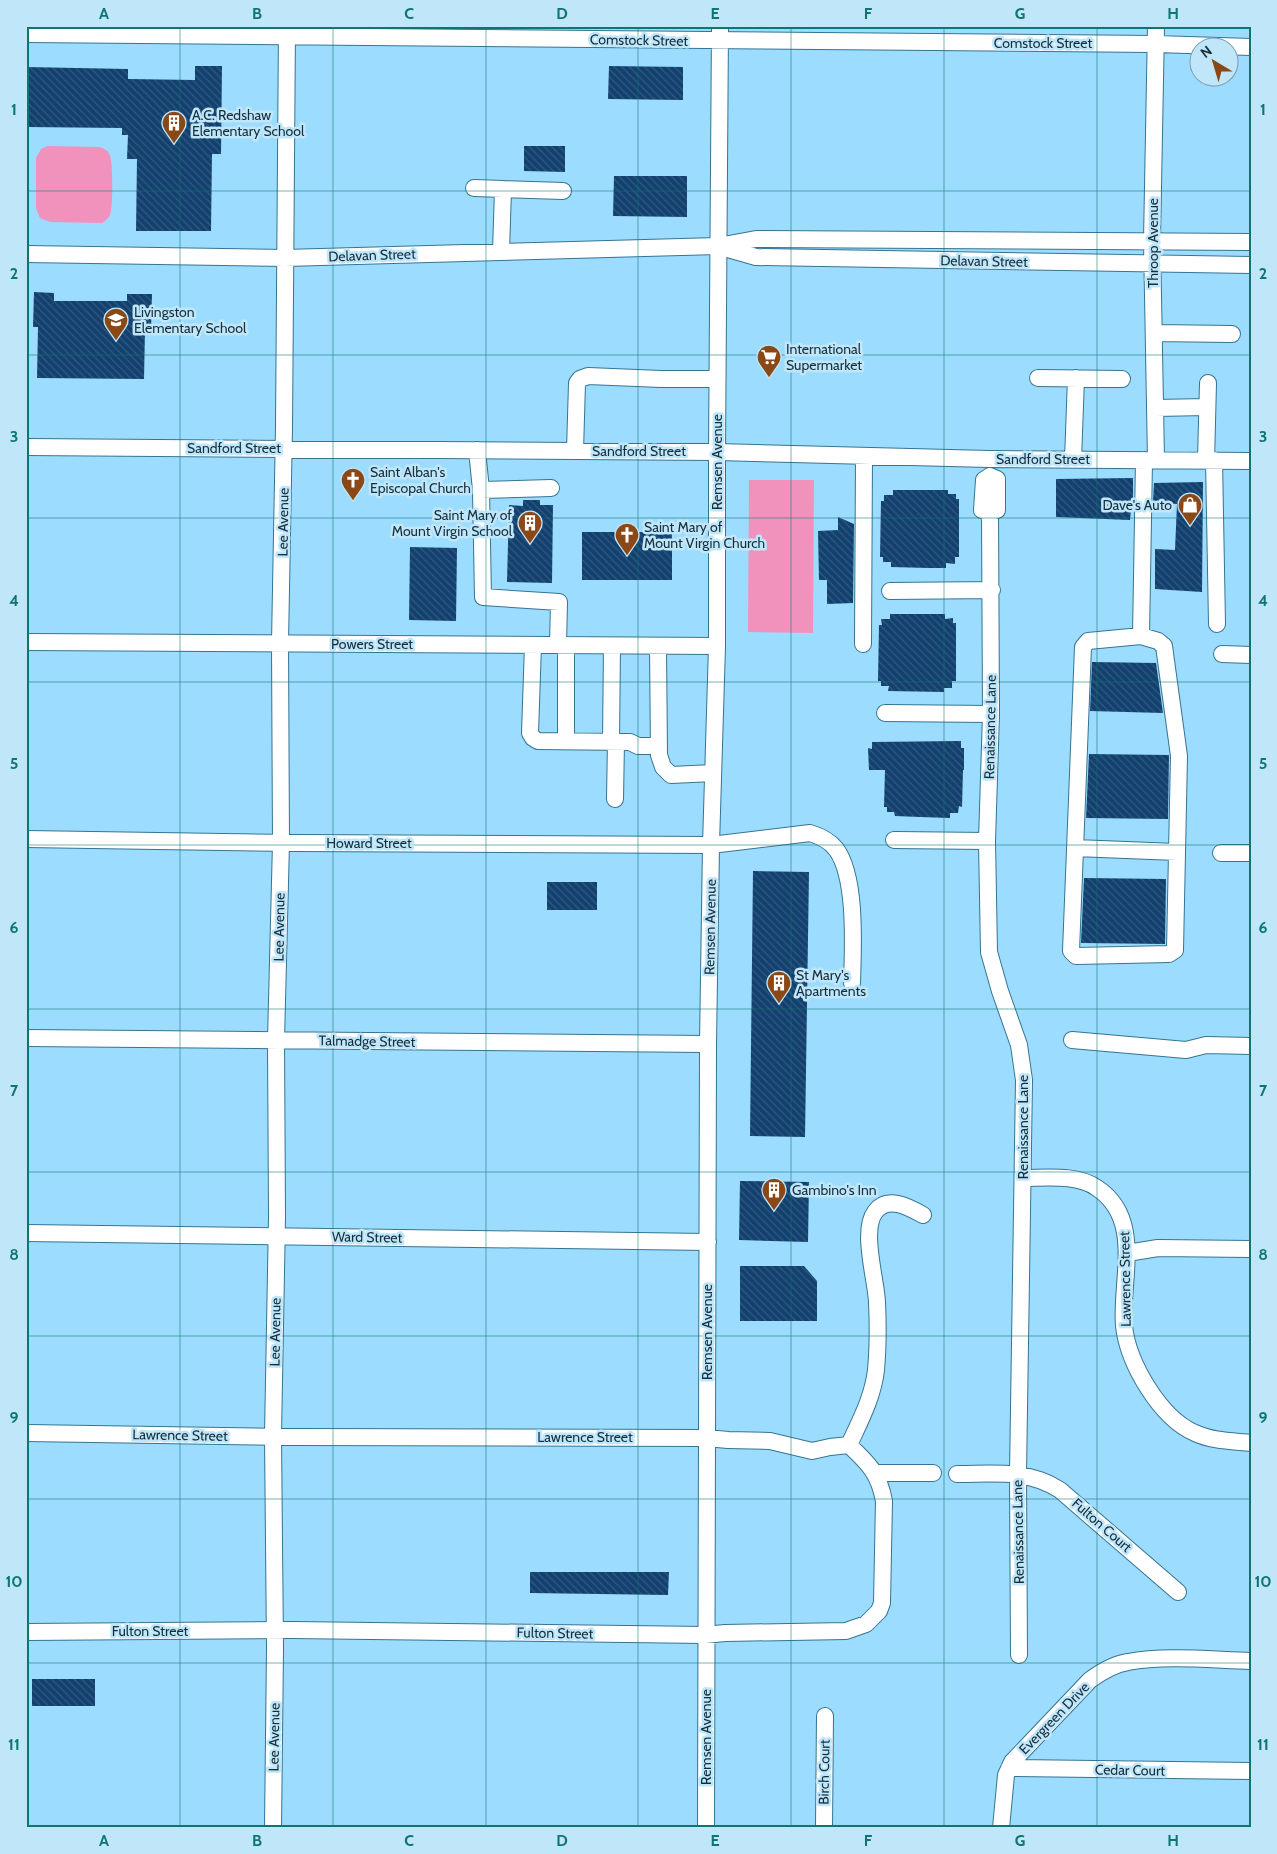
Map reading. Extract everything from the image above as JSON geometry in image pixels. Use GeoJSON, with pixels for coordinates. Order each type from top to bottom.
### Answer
{"type":"FeatureCollection","features":[{"type":"Feature","properties":{"kind":"street","name":"Throop Avenue"},"geometry":{"type":"LineString","coordinates":[[1140,636],[1150,460],[1155,408],[1152,241],[1156,26]]}},
{"type":"Feature","properties":{"kind":"street","name":"Comstock Street"},"geometry":{"type":"LineString","coordinates":[[26,34],[287,32],[720,34],[1251,47]]}},
{"type":"Feature","properties":{"kind":"street","name":"Lee Avenue"},"geometry":{"type":"LineString","coordinates":[[273,1828],[273,1436],[277,1236],[276,1040],[281,843],[280,643],[284,449],[287,32]]}},
{"type":"Feature","properties":{"kind":"street","name":"Remsen Avenue"},"geometry":{"type":"LineString","coordinates":[[706,1828],[708,1044],[717,646],[720,34]]}},
{"type":"Feature","properties":{"kind":"street"},"geometry":{"type":"LineString","coordinates":[[474,188],[563,191]]}},
{"type":"Feature","properties":{"kind":"street"},"geometry":{"type":"LineString","coordinates":[[501,252],[503,189]]}},
{"type":"Feature","properties":{"kind":"street","name":"Delavan Street"},"geometry":{"type":"LineString","coordinates":[[26,254],[285,258],[718,246],[756,239],[1251,242]]}},
{"type":"Feature","properties":{"kind":"street","name":"Delavan Street"},"geometry":{"type":"LineString","coordinates":[[718,246],[756,257],[1251,265]]}},
{"type":"Feature","properties":{"kind":"street"},"geometry":{"type":"LineString","coordinates":[[1154,333],[1232,334]]}},
{"type":"Feature","properties":{"kind":"street"},"geometry":{"type":"LineString","coordinates":[[575,451],[578,383],[580,379],[588,376],[717,379]]}},
{"type":"Feature","properties":{"kind":"street"},"geometry":{"type":"LineString","coordinates":[[1038,378],[1122,379]]}},
{"type":"Feature","properties":{"kind":"street"},"geometry":{"type":"LineString","coordinates":[[1073,460],[1076,378]]}},
{"type":"Feature","properties":{"kind":"street"},"geometry":{"type":"LineString","coordinates":[[1208,383],[1207,407],[1217,624]]}},
{"type":"Feature","properties":{"kind":"street"},"geometry":{"type":"LineString","coordinates":[[1155,408],[1207,407]]}},
{"type":"Feature","properties":{"kind":"street","name":"Sandford Street"},"geometry":{"type":"LineString","coordinates":[[26,447],[717,452],[989,459],[1251,461]]}},
{"type":"Feature","properties":{"kind":"street"},"geometry":{"type":"LineString","coordinates":[[477,450],[481,490],[482,597],[559,602],[566,741]]}},
{"type":"Feature","properties":{"kind":"street"},"geometry":{"type":"LineString","coordinates":[[863,644],[864,456]]}},
{"type":"Feature","properties":{"kind":"street","name":"Renaissance Lane"},"geometry":{"type":"LineString","coordinates":[[989,459],[990,476],[984,480],[982,510],[990,514],[992,590],[987,841],[989,952],[1019,1045],[1024,1080],[1018,1474],[1019,1655]]}},
{"type":"Feature","properties":{"kind":"street"},"geometry":{"type":"LineString","coordinates":[[481,490],[551,488]]}},
{"type":"Feature","properties":{"kind":"street"},"geometry":{"type":"LineString","coordinates":[[890,591],[992,590]]}},
{"type":"Feature","properties":{"kind":"street"},"geometry":{"type":"LineString","coordinates":[[1140,636],[1158,640],[1164,646],[1179,756],[1175,950],[1169,954],[1076,956],[1071,951],[1075,848],[1083,647],[1088,640],[1140,636]]}},
{"type":"Feature","properties":{"kind":"street","name":"Powers Street"},"geometry":{"type":"LineString","coordinates":[[26,642],[717,646]]}},
{"type":"Feature","properties":{"kind":"street"},"geometry":{"type":"LineString","coordinates":[[533,645],[530,733],[533,738],[538,741],[614,741],[630,742],[638,746],[659,746]]}},
{"type":"Feature","properties":{"kind":"street"},"geometry":{"type":"LineString","coordinates":[[612,646],[616,799]]}},
{"type":"Feature","properties":{"kind":"street"},"geometry":{"type":"LineString","coordinates":[[658,646],[659,746],[663,767],[671,775],[713,773]]}},
{"type":"Feature","properties":{"kind":"street"},"geometry":{"type":"LineString","coordinates":[[1222,654],[1251,654]]}},
{"type":"Feature","properties":{"kind":"street"},"geometry":{"type":"LineString","coordinates":[[885,713],[991,714]]}},
{"type":"Feature","properties":{"kind":"street","name":"Howard Street"},"geometry":{"type":"LineString","coordinates":[[26,839],[281,843],[711,845],[810,833],[821,836],[838,850],[850,890],[853,914],[852,983]]}},
{"type":"Feature","properties":{"kind":"street"},"geometry":{"type":"LineString","coordinates":[[894,840],[987,841]]}},
{"type":"Feature","properties":{"kind":"street"},"geometry":{"type":"LineString","coordinates":[[1075,848],[1177,852]]}},
{"type":"Feature","properties":{"kind":"street"},"geometry":{"type":"LineString","coordinates":[[1221,853],[1251,853]]}},
{"type":"Feature","properties":{"kind":"street","name":"Talmadge Street"},"geometry":{"type":"LineString","coordinates":[[26,1038],[708,1044]]}},
{"type":"Feature","properties":{"kind":"street"},"geometry":{"type":"LineString","coordinates":[[1072,1040],[1186,1050],[1206,1045],[1251,1046]]}},
{"type":"Feature","properties":{"kind":"street","name":"Lawrence Street"},"geometry":{"type":"LineString","coordinates":[[1023,1178],[1077,1180],[1097,1187],[1112,1202],[1126,1228],[1127,1253],[1124,1326],[1131,1357],[1148,1387],[1170,1416],[1194,1433],[1220,1440],[1251,1443]]}},
{"type":"Feature","properties":{"kind":"street"},"geometry":{"type":"LineString","coordinates":[[923,1215],[907,1205],[893,1203],[883,1206],[876,1211],[870,1221],[869,1234],[877,1301],[876,1367],[872,1391],[849,1445],[876,1473],[933,1473]]}},
{"type":"Feature","properties":{"kind":"street","name":"Ward Street"},"geometry":{"type":"LineString","coordinates":[[26,1233],[708,1242]]}},
{"type":"Feature","properties":{"kind":"street"},"geometry":{"type":"LineString","coordinates":[[1127,1253],[1158,1248],[1251,1249]]}},
{"type":"Feature","properties":{"kind":"street","name":"Lawrence Street"},"geometry":{"type":"LineString","coordinates":[[26,1433],[707,1438],[770,1441],[812,1451],[849,1445]]}},
{"type":"Feature","properties":{"kind":"street","name":"Fulton Street"},"geometry":{"type":"LineString","coordinates":[[26,1632],[274,1630],[706,1635],[846,1631],[857,1629],[873,1618],[882,1603],[884,1500],[876,1473]]}},
{"type":"Feature","properties":{"kind":"street"},"geometry":{"type":"LineString","coordinates":[[957,1474],[1018,1474]]}},
{"type":"Feature","properties":{"kind":"street","name":"Fulton Court"},"geometry":{"type":"LineString","coordinates":[[1018,1474],[1036,1477],[1060,1490],[1178,1592]]}},
{"type":"Feature","properties":{"kind":"street","name":"Evergreen Drive"},"geometry":{"type":"LineString","coordinates":[[1001,1828],[1006,1775],[1012,1762],[1090,1680],[1103,1671],[1126,1662],[1149,1660],[1251,1661]]}},
{"type":"Feature","properties":{"kind":"street","name":"Birch Court"},"geometry":{"type":"LineString","coordinates":[[824,1828],[825,1716]]}},
{"type":"Feature","properties":{"kind":"street","name":"Cedar Court"},"geometry":{"type":"LineString","coordinates":[[1009,1768],[1251,1771]]}},
{"type":"Feature","properties":{"kind":"shaded area"},"geometry":{"type":"Polygon","coordinates":[[[47,146],[98,147],[108,152],[112,167],[112,195],[110,215],[105,221],[102,223],[50,222],[40,218],[36,208],[36,158],[41,149],[47,146]]]}},
{"type":"Feature","properties":{"kind":"shaded area"},"geometry":{"type":"Polygon","coordinates":[[[749,480],[814,480],[813,633],[748,632],[749,480]]]}},
{"type":"Feature","properties":{"kind":"building","name":"A.C. Redshaw Elementary School"},"geometry":{"type":"Polygon","coordinates":[[[195,66],[222,66],[221,154],[212,154],[211,231],[136,231],[137,159],[127,159],[128,135],[122,135],[122,128],[26,127],[26,67],[128,69],[128,79],[195,80],[195,66]]]}},
{"type":"Feature","properties":{"kind":"building"},"geometry":{"type":"Polygon","coordinates":[[[609,66],[683,67],[683,100],[608,99],[609,66]]]}},
{"type":"Feature","properties":{"kind":"building"},"geometry":{"type":"Polygon","coordinates":[[[524,146],[565,146],[565,172],[524,171],[524,146]]]}},
{"type":"Feature","properties":{"kind":"building"},"geometry":{"type":"Polygon","coordinates":[[[614,176],[687,176],[687,217],[613,216],[614,176]]]}},
{"type":"Feature","properties":{"kind":"building"},"geometry":{"type":"Polygon","coordinates":[[[34,292],[54,293],[54,301],[127,301],[127,294],[152,294],[151,330],[145,330],[144,379],[37,378],[38,327],[33,327],[34,292]]]}},
{"type":"Feature","properties":{"kind":"building"},"geometry":{"type":"Polygon","coordinates":[[[1133,478],[1133,501],[1130,520],[1056,517],[1056,479],[1133,478]]]}},
{"type":"Feature","properties":{"kind":"building","name":"Dave's Auto"},"geometry":{"type":"Polygon","coordinates":[[[1203,482],[1202,592],[1155,589],[1155,549],[1175,550],[1177,504],[1153,502],[1154,483],[1203,482]]]}},
{"type":"Feature","properties":{"kind":"building"},"geometry":{"type":"Polygon","coordinates":[[[893,490],[948,490],[948,494],[956,494],[956,499],[959,499],[959,557],[955,557],[955,564],[946,563],[946,568],[891,567],[891,562],[883,562],[883,557],[880,557],[881,501],[884,501],[884,495],[893,495],[893,490]]]}},
{"type":"Feature","properties":{"kind":"building","name":"Saint Mary of Mount Virgin School"},"geometry":{"type":"Polygon","coordinates":[[[523,500],[540,500],[540,505],[553,505],[552,583],[507,582],[509,505],[523,506],[523,500]]]}},
{"type":"Feature","properties":{"kind":"building"},"geometry":{"type":"Polygon","coordinates":[[[838,517],[854,524],[853,603],[827,604],[827,580],[819,580],[818,531],[838,530],[838,517]]]}},
{"type":"Feature","properties":{"kind":"building","name":"Saint Mary of Mount Virgin Church"},"geometry":{"type":"Polygon","coordinates":[[[582,532],[672,532],[672,580],[582,580],[582,532]]]}},
{"type":"Feature","properties":{"kind":"building"},"geometry":{"type":"Polygon","coordinates":[[[410,547],[457,548],[456,621],[409,620],[410,547]]]}},
{"type":"Feature","properties":{"kind":"building"},"geometry":{"type":"Polygon","coordinates":[[[890,614],[945,614],[945,619],[953,618],[953,623],[956,623],[956,681],[952,681],[952,688],[944,688],[944,692],[888,691],[889,686],[881,686],[881,681],[878,681],[879,625],[882,625],[881,619],[890,619],[890,614]]]}},
{"type":"Feature","properties":{"kind":"building"},"geometry":{"type":"Polygon","coordinates":[[[1092,662],[1156,663],[1163,713],[1090,711],[1092,662]]]}},
{"type":"Feature","properties":{"kind":"building"},"geometry":{"type":"Polygon","coordinates":[[[961,741],[961,748],[964,748],[964,770],[962,807],[959,806],[958,813],[950,813],[950,818],[895,816],[894,812],[887,812],[887,807],[884,807],[885,770],[869,770],[868,748],[872,749],[872,742],[961,741]]]}},
{"type":"Feature","properties":{"kind":"building"},"geometry":{"type":"Polygon","coordinates":[[[1089,754],[1169,755],[1168,819],[1086,818],[1089,754]]]}},
{"type":"Feature","properties":{"kind":"building","name":"St Mary's Apartments"},"geometry":{"type":"Polygon","coordinates":[[[753,871],[809,872],[805,1137],[750,1136],[753,871]]]}},
{"type":"Feature","properties":{"kind":"building"},"geometry":{"type":"Polygon","coordinates":[[[1084,878],[1166,879],[1165,944],[1081,943],[1084,878]]]}},
{"type":"Feature","properties":{"kind":"building"},"geometry":{"type":"Polygon","coordinates":[[[547,882],[597,882],[597,910],[547,910],[547,882]]]}},
{"type":"Feature","properties":{"kind":"building","name":"Gambino's Inn"},"geometry":{"type":"Polygon","coordinates":[[[740,1181],[809,1182],[808,1242],[739,1240],[740,1181]]]}},
{"type":"Feature","properties":{"kind":"building"},"geometry":{"type":"Polygon","coordinates":[[[740,1266],[804,1266],[817,1281],[817,1321],[740,1321],[740,1266]]]}},
{"type":"Feature","properties":{"kind":"building"},"geometry":{"type":"Polygon","coordinates":[[[530,1572],[669,1572],[668,1595],[530,1593],[530,1572]]]}},
{"type":"Feature","properties":{"kind":"building"},"geometry":{"type":"Polygon","coordinates":[[[32,1679],[95,1679],[95,1706],[32,1706],[32,1679]]]}},
{"type":"Feature","properties":{"kind":"place","name":"A.C. Redshaw Elementary School"},"geometry":{"type":"Point","coordinates":[174,144]}},
{"type":"Feature","properties":{"kind":"place","name":"Livingston Elementary School"},"geometry":{"type":"Point","coordinates":[116,341]}},
{"type":"Feature","properties":{"kind":"place","name":"International Supermarket"},"geometry":{"type":"Point","coordinates":[769,378]}},
{"type":"Feature","properties":{"kind":"place","name":"Saint Alban's Episcopal Church"},"geometry":{"type":"Point","coordinates":[353,501]}},
{"type":"Feature","properties":{"kind":"place","name":"Dave's Auto"},"geometry":{"type":"Point","coordinates":[1190,526]}},
{"type":"Feature","properties":{"kind":"place","name":"Saint Mary of Mount Virgin School"},"geometry":{"type":"Point","coordinates":[530,544]}},
{"type":"Feature","properties":{"kind":"place","name":"Saint Mary of Mount Virgin Church"},"geometry":{"type":"Point","coordinates":[627,556]}},
{"type":"Feature","properties":{"kind":"place","name":"St Mary's Apartments"},"geometry":{"type":"Point","coordinates":[779,1004]}},
{"type":"Feature","properties":{"kind":"place","name":"Gambino's Inn"},"geometry":{"type":"Point","coordinates":[774,1211]}}]}
